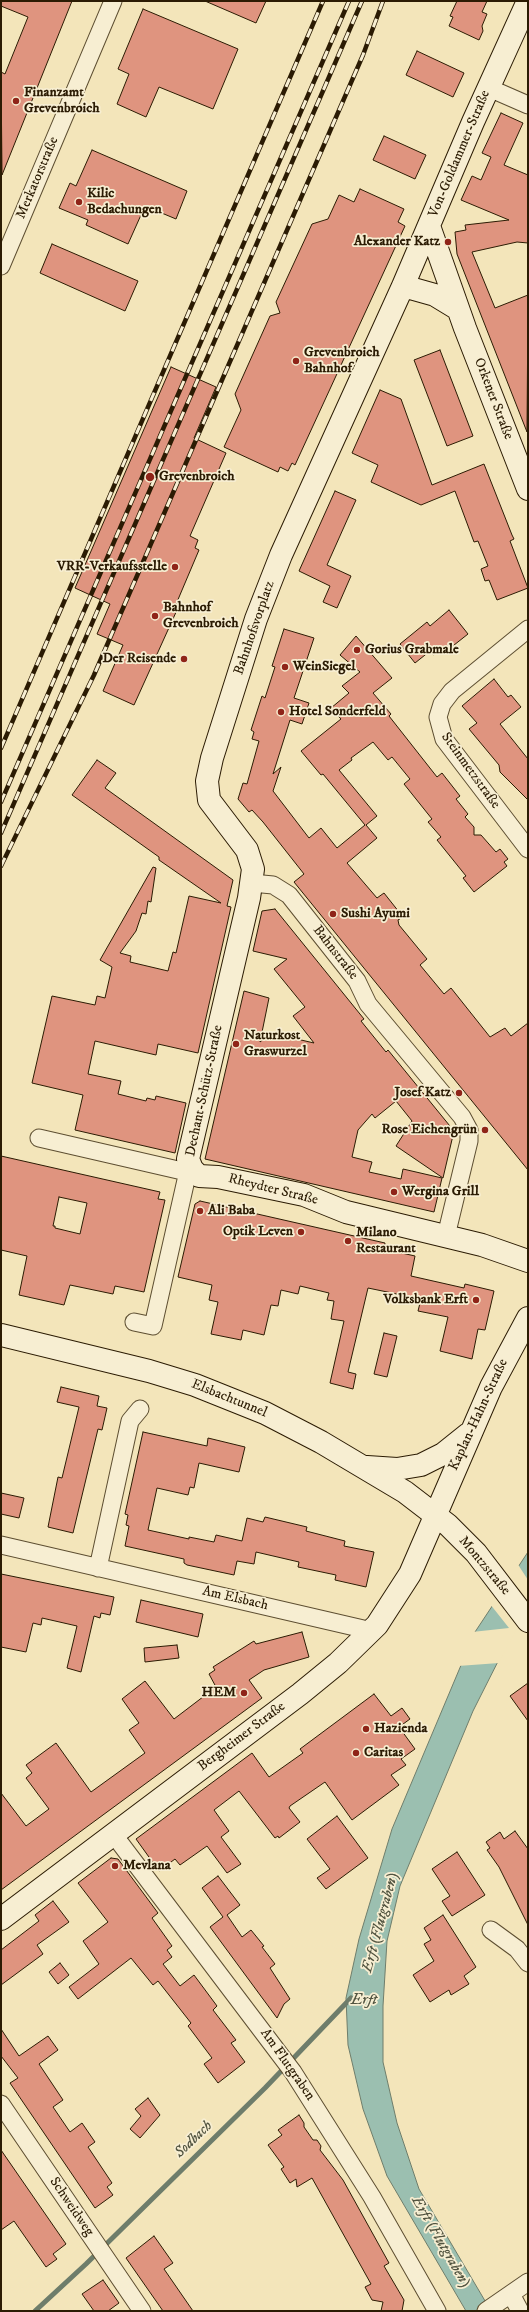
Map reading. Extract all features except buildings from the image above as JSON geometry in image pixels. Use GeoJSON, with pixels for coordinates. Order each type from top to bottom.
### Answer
{"type":"FeatureCollection","features":[{"type":"Feature","properties":{"kind":"street","name":"Merkatorstraße"},"geometry":{"type":"LineString","coordinates":[[1,266],[113,1]]}},
{"type":"Feature","properties":{"kind":"street","name":"Von-Goldammer-Straße"},"geometry":{"type":"LineString","coordinates":[[324,459],[403,286],[528,1]]}},
{"type":"Feature","properties":{"kind":"street"},"geometry":{"type":"LineString","coordinates":[[489,88],[528,105]]}},
{"type":"Feature","properties":{"kind":"street","name":"Orkener Straße"},"geometry":{"type":"LineString","coordinates":[[429,226],[458,309],[528,489]]}},
{"type":"Feature","properties":{"kind":"street"},"geometry":{"type":"LineString","coordinates":[[403,286],[435,295],[458,309]]}},
{"type":"Feature","properties":{"kind":"street","name":"Bahnhofsvorplatz"},"geometry":{"type":"LineString","coordinates":[[252,883],[253,869],[249,853],[211,803],[207,785],[210,762],[256,619],[324,459]]}},
{"type":"Feature","properties":{"kind":"street","name":"Steinmetzstraße"},"geometry":{"type":"LineString","coordinates":[[528,629],[452,691],[442,704],[438,717],[440,730],[447,743],[528,849]]}},
{"type":"Feature","properties":{"kind":"street","name":"Bahnstraße"},"geometry":{"type":"LineString","coordinates":[[252,883],[273,886],[289,895],[358,981],[368,1004],[462,1117],[469,1130],[469,1141],[446,1236]]}},
{"type":"Feature","properties":{"kind":"street","name":"Dechant-Schütz-Straße"},"geometry":{"type":"LineString","coordinates":[[134,1322],[153,1326],[186,1180],[192,1169],[188,1159],[252,883]]}},
{"type":"Feature","properties":{"kind":"street","name":"Rheydter Straße"},"geometry":{"type":"LineString","coordinates":[[39,1138],[178,1170],[192,1169],[199,1176],[218,1177],[304,1195],[346,1212],[499,1250],[528,1261]]}},
{"type":"Feature","properties":{"kind":"street","name":"Kaplan-Hahn-Straße"},"geometry":{"type":"LineString","coordinates":[[436,1514],[509,1350],[528,1318]]}},
{"type":"Feature","properties":{"kind":"street","name":"Elsbachtunnel"},"geometry":{"type":"LineString","coordinates":[[1,1335],[149,1371],[210,1390],[265,1413],[365,1467],[436,1514]]}},
{"type":"Feature","properties":{"kind":"street"},"geometry":{"type":"LineString","coordinates":[[98,1568],[130,1421],[140,1409]]}},
{"type":"Feature","properties":{"kind":"street"},"geometry":{"type":"LineString","coordinates":[[365,1467],[397,1469],[422,1465],[443,1454],[472,1431]]}},
{"type":"Feature","properties":{"kind":"street","name":"Montzstraße"},"geometry":{"type":"LineString","coordinates":[[436,1514],[469,1545],[498,1580],[528,1621]]}},
{"type":"Feature","properties":{"kind":"street","name":"Bergheimer Straße"},"geometry":{"type":"LineString","coordinates":[[1,1919],[300,1694],[338,1663],[372,1631],[387,1612],[410,1574],[436,1514]]}},
{"type":"Feature","properties":{"kind":"street","name":"Am Elsbach"},"geometry":{"type":"LineString","coordinates":[[1,1545],[372,1631]]}},
{"type":"Feature","properties":{"kind":"street","name":"Am Flutgraben"},"geometry":{"type":"LineString","coordinates":[[114,1835],[276,2047],[372,2197],[437,2311]]}},
{"type":"Feature","properties":{"kind":"street"},"geometry":{"type":"LineString","coordinates":[[491,1930],[517,1949],[528,1963]]}},
{"type":"Feature","properties":{"kind":"street","name":"Schweidweg"},"geometry":{"type":"LineString","coordinates":[[1,2104],[142,2311]]}},
{"type":"Feature","properties":{"kind":"street"},"geometry":{"type":"LineString","coordinates":[[489,2309],[528,2282]]}},
{"type":"Feature","properties":{"kind":"street"},"geometry":{"type":"LineString","coordinates":[[510,2294],[520,2311]]}},
{"type":"Feature","properties":{"kind":"water","name":"Erft"},"geometry":{"type":"Polygon","coordinates":[[[528,1552],[528,1602],[473,1711],[400,1886],[387,1941],[383,2006],[383,2062],[397,2123],[419,2189],[491,2311],[466,2311],[387,2176],[363,2109],[348,2045],[346,1998],[359,1939],[392,1829],[475,1632],[528,1552]]]}},
{"type":"Feature","properties":{"kind":"pier"},"geometry":{"type":"Polygon","coordinates":[[[517,1563],[528,1580],[528,1606],[499,1663],[458,1666],[472,1632],[509,1628],[490,1604],[517,1563]]]}},
{"type":"Feature","properties":{"kind":"waterway","name":"Sodbach"},"geometry":{"type":"LineString","coordinates":[[35,2311],[86,2264],[265,2088],[351,1998]]}},
{"type":"Feature","properties":{"kind":"railway"},"geometry":{"type":"LineString","coordinates":[[1,748],[323,1]]}},
{"type":"Feature","properties":{"kind":"railway"},"geometry":{"type":"LineString","coordinates":[[1,802],[349,1]]}},
{"type":"Feature","properties":{"kind":"railway"},"geometry":{"type":"LineString","coordinates":[[1,833],[362,1]]}},
{"type":"Feature","properties":{"kind":"railway"},"geometry":{"type":"LineString","coordinates":[[1,866],[94,675],[363,55],[383,1]]}},
{"type":"Feature","properties":{"kind":"place","name":"Finanzamt Grevenbroich"},"geometry":{"type":"Point","coordinates":[16,101]}},
{"type":"Feature","properties":{"kind":"place","name":"Kilic Bedachungen"},"geometry":{"type":"Point","coordinates":[79,202]}},
{"type":"Feature","properties":{"kind":"place","name":"Alexander Katz"},"geometry":{"type":"Point","coordinates":[448,242]}},
{"type":"Feature","properties":{"kind":"place","name":"Grevenbroich Bahnhof"},"geometry":{"type":"Point","coordinates":[296,361]}},
{"type":"Feature","properties":{"kind":"place","name":"Grevenbroich"},"geometry":{"type":"Point","coordinates":[150,477]}},
{"type":"Feature","properties":{"kind":"place","name":"VRR-Verkaufsstelle"},"geometry":{"type":"Point","coordinates":[175,567]}},
{"type":"Feature","properties":{"kind":"place","name":"Bahnhof Grevenbroich"},"geometry":{"type":"Point","coordinates":[155,616]}},
{"type":"Feature","properties":{"kind":"place","name":"Gorius Grabmale"},"geometry":{"type":"Point","coordinates":[357,650]}},
{"type":"Feature","properties":{"kind":"place","name":"Der Reisende"},"geometry":{"type":"Point","coordinates":[184,659]}},
{"type":"Feature","properties":{"kind":"place","name":"WeinSiegel"},"geometry":{"type":"Point","coordinates":[285,667]}},
{"type":"Feature","properties":{"kind":"place","name":"Hotel Sonderfeld"},"geometry":{"type":"Point","coordinates":[281,712]}},
{"type":"Feature","properties":{"kind":"place","name":"Sushi Ayumi"},"geometry":{"type":"Point","coordinates":[333,914]}},
{"type":"Feature","properties":{"kind":"place","name":"Naturkost Graswurzel"},"geometry":{"type":"Point","coordinates":[236,1044]}},
{"type":"Feature","properties":{"kind":"place","name":"Josef Katz"},"geometry":{"type":"Point","coordinates":[459,1093]}},
{"type":"Feature","properties":{"kind":"place","name":"Rose Eichengrün"},"geometry":{"type":"Point","coordinates":[485,1130]}},
{"type":"Feature","properties":{"kind":"place","name":"Wergina Grill"},"geometry":{"type":"Point","coordinates":[394,1192]}},
{"type":"Feature","properties":{"kind":"place","name":"Ali Baba"},"geometry":{"type":"Point","coordinates":[200,1211]}},
{"type":"Feature","properties":{"kind":"place","name":"Optik Leven"},"geometry":{"type":"Point","coordinates":[301,1232]}},
{"type":"Feature","properties":{"kind":"place","name":"Milano Restaurant"},"geometry":{"type":"Point","coordinates":[348,1241]}},
{"type":"Feature","properties":{"kind":"place","name":"Volksbank Erft"},"geometry":{"type":"Point","coordinates":[476,1300]}},
{"type":"Feature","properties":{"kind":"place","name":"HEM"},"geometry":{"type":"Point","coordinates":[244,1693]}},
{"type":"Feature","properties":{"kind":"place","name":"Hazienda"},"geometry":{"type":"Point","coordinates":[366,1729]}},
{"type":"Feature","properties":{"kind":"place","name":"Caritas"},"geometry":{"type":"Point","coordinates":[356,1753]}},
{"type":"Feature","properties":{"kind":"place","name":"Mevlana"},"geometry":{"type":"Point","coordinates":[115,1866]}},
{"type":"Feature","properties":{"kind":"water label","name":"Erft (Flutgraben)"},"geometry":{"type":"Point","coordinates":[381,1923]}},
{"type":"Feature","properties":{"kind":"water label","name":"Erft (Flutgraben)"},"geometry":{"type":"Point","coordinates":[440,2242]}}]}
